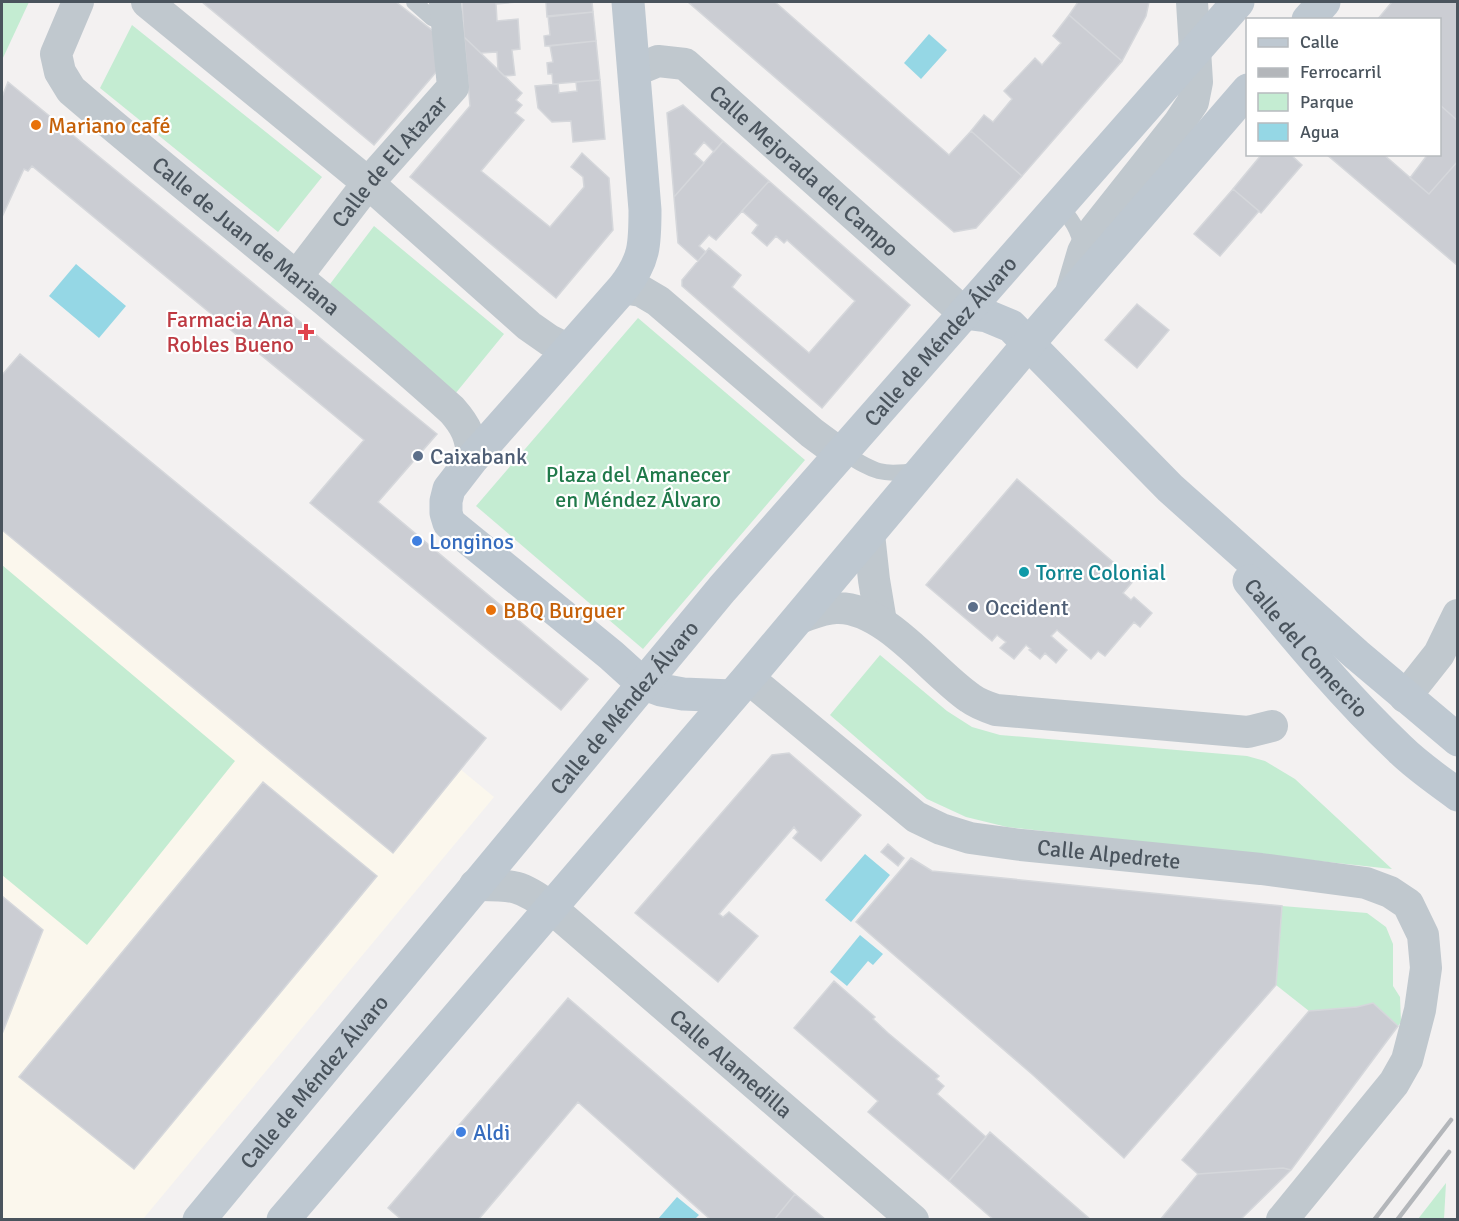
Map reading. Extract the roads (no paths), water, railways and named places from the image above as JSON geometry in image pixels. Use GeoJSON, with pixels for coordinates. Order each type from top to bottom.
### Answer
{"type":"FeatureCollection","features":[{"type":"Feature","properties":{"kind":"main road"},"geometry":{"type":"LineString","coordinates":[[628,2],[645,227],[641,259],[623,288],[567,349],[449,489],[446,513],[449,522],[642,682],[661,690],[683,694],[740,687]]}},
{"type":"Feature","properties":{"kind":"main road","name":"Calle de Méndez Álvaro"},"geometry":{"type":"LineString","coordinates":[[199,1220],[642,682],[841,451],[1238,2]]}},
{"type":"Feature","properties":{"kind":"main road"},"geometry":{"type":"LineString","coordinates":[[1310,18],[1324,2]]}},
{"type":"Feature","properties":{"kind":"main road"},"geometry":{"type":"LineString","coordinates":[[283,1220],[799,618],[1029,343],[1246,92]]}},
{"type":"Feature","properties":{"kind":"main road","name":"Calle del Comercio"},"geometry":{"type":"LineString","coordinates":[[964,313],[987,316],[1011,326],[1029,343],[1170,488],[1329,676],[1401,750],[1458,795]]}},
{"type":"Feature","properties":{"kind":"main road","name":"Calle del Comercio"},"geometry":{"type":"LineString","coordinates":[[1170,488],[1458,741]]}},
{"type":"Feature","properties":{"kind":"street","name":"Calle de Juan de Mariana"},"geometry":{"type":"LineString","coordinates":[[78,2],[56,54],[60,72],[71,90],[299,278],[452,410],[464,424],[470,436],[473,458]]}},
{"type":"Feature","properties":{"kind":"street"},"geometry":{"type":"LineString","coordinates":[[147,2],[368,183],[529,326],[567,349]]}},
{"type":"Feature","properties":{"kind":"street"},"geometry":{"type":"LineString","coordinates":[[1070,296],[1083,252],[1095,229],[1193,102],[1197,82],[1192,2]]}},
{"type":"Feature","properties":{"kind":"street","name":"Calle de El Atazar"},"geometry":{"type":"LineString","coordinates":[[299,278],[303,268],[368,183],[453,87],[446,13]]}},
{"type":"Feature","properties":{"kind":"street","name":"Calle Mejorada del Campo"},"geometry":{"type":"LineString","coordinates":[[634,71],[658,61],[684,64],[964,313]]}},
{"type":"Feature","properties":{"kind":"street"},"geometry":{"type":"LineString","coordinates":[[623,288],[641,291],[658,301],[812,433],[831,447],[841,451]]}},
{"type":"Feature","properties":{"kind":"street"},"geometry":{"type":"LineString","coordinates":[[869,534],[881,622]]}},
{"type":"Feature","properties":{"kind":"street"},"geometry":{"type":"LineString","coordinates":[[799,618],[825,609],[839,608],[857,611],[881,622],[971,699],[996,710],[1248,732],[1272,726]]}},
{"type":"Feature","properties":{"kind":"street"},"geometry":{"type":"LineString","coordinates":[[1405,696],[1439,654],[1458,615]]}},
{"type":"Feature","properties":{"kind":"street","name":"Calle Alpedrete"},"geometry":{"type":"LineString","coordinates":[[740,687],[916,817],[941,829],[980,839],[1261,869],[1366,883],[1390,892],[1408,904],[1423,935],[1426,968],[1420,1010],[1407,1060],[1394,1083],[1282,1220]]}},
{"type":"Feature","properties":{"kind":"street","name":"Calle Alamedilla"},"geometry":{"type":"LineString","coordinates":[[475,885],[506,885],[528,891],[550,907],[913,1220]]}},
{"type":"Feature","properties":{"kind":"lane"},"geometry":{"type":"LineString","coordinates":[[414,2],[432,18],[446,13]]}},
{"type":"Feature","properties":{"kind":"lane"},"geometry":{"type":"LineString","coordinates":[[1058,204],[1073,221],[1083,252]]}},
{"type":"Feature","properties":{"kind":"lane"},"geometry":{"type":"LineString","coordinates":[[841,451],[878,471],[895,474],[922,470]]}},
{"type":"Feature","properties":{"kind":"water"},"geometry":{"type":"Polygon","coordinates":[[[929,34],[947,50],[921,79],[904,63],[929,34]]]}},
{"type":"Feature","properties":{"kind":"water"},"geometry":{"type":"Polygon","coordinates":[[[76,264],[126,306],[99,338],[49,296],[76,264]]]}},
{"type":"Feature","properties":{"kind":"water"},"geometry":{"type":"Polygon","coordinates":[[[865,854],[890,875],[851,922],[825,900],[865,854]]]}},
{"type":"Feature","properties":{"kind":"water"},"geometry":{"type":"Polygon","coordinates":[[[860,935],[883,954],[873,965],[868,961],[847,986],[830,972],[860,935]]]}},
{"type":"Feature","properties":{"kind":"water"},"geometry":{"type":"Polygon","coordinates":[[[677,1197],[699,1215],[695,1219],[658,1219],[677,1197]]]}},
{"type":"Feature","properties":{"kind":"railway"},"geometry":{"type":"LineString","coordinates":[[1374,1220],[1451,1120]]}},
{"type":"Feature","properties":{"kind":"railway"},"geometry":{"type":"LineString","coordinates":[[1397,1220],[1449,1152]]}},
{"type":"Feature","properties":{"kind":"place","name":"Mariano café"},"geometry":{"type":"Point","coordinates":[36,125]}},
{"type":"Feature","properties":{"kind":"place","name":"Farmacia Ana Robles Bueno"},"geometry":{"type":"Point","coordinates":[306,332]}},
{"type":"Feature","properties":{"kind":"place","name":"Caixabank"},"geometry":{"type":"Point","coordinates":[418,456]}},
{"type":"Feature","properties":{"kind":"place","name":"Longinos"},"geometry":{"type":"Point","coordinates":[417,541]}},
{"type":"Feature","properties":{"kind":"place","name":"Torre Colonial"},"geometry":{"type":"Point","coordinates":[1024,572]}},
{"type":"Feature","properties":{"kind":"place","name":"Occident"},"geometry":{"type":"Point","coordinates":[973,607]}},
{"type":"Feature","properties":{"kind":"place","name":"BBQ Burguer"},"geometry":{"type":"Point","coordinates":[491,610]}},
{"type":"Feature","properties":{"kind":"place","name":"Aldi"},"geometry":{"type":"Point","coordinates":[461,1132]}},
{"type":"Feature","properties":{"kind":"park label","name":"Plaza del Amanecer en Méndez Álvaro"},"geometry":{"type":"Point","coordinates":[638,486]}}]}
